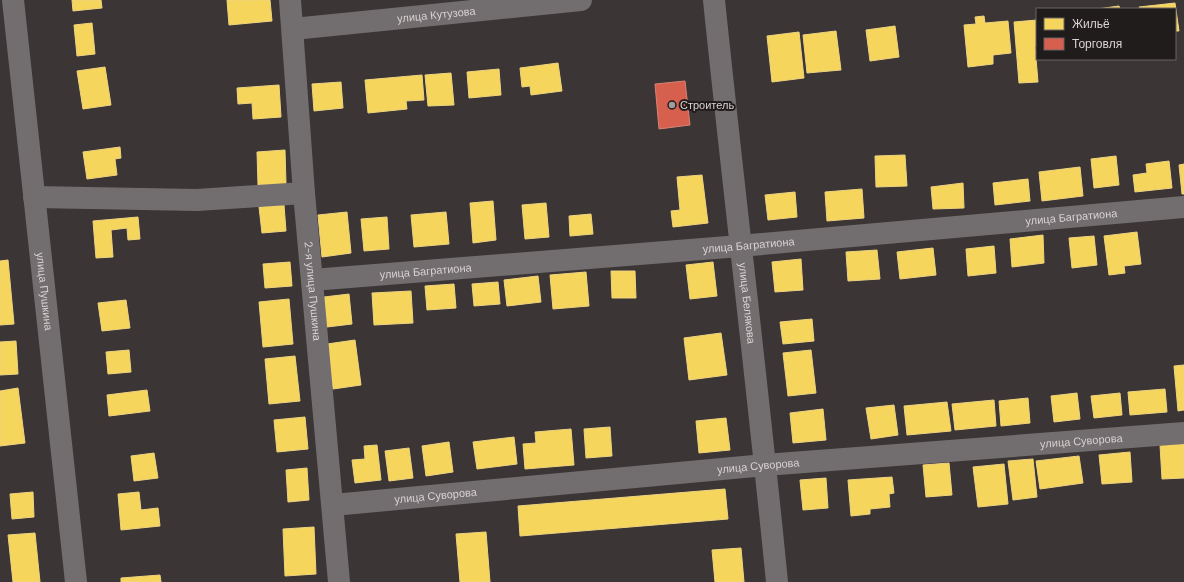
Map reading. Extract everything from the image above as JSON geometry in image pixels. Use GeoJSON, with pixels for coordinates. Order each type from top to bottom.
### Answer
{"type":"FeatureCollection","features":[{"type":"Feature","properties":{"kind":"street","name":"улица Пушкина"},"geometry":{"type":"LineString","coordinates":[[12,0],[76,582]]}},
{"type":"Feature","properties":{"kind":"street","name":"2-я улица Пушкина"},"geometry":{"type":"LineString","coordinates":[[290,0],[304,193],[339,582]]}},
{"type":"Feature","properties":{"kind":"street","name":"улица Кутузова"},"geometry":{"type":"LineString","coordinates":[[292,29],[581,0]]}},
{"type":"Feature","properties":{"kind":"street","name":"улица Белякова"},"geometry":{"type":"LineString","coordinates":[[714,0],[740,246],[766,465],[777,582]]}},
{"type":"Feature","properties":{"kind":"street"},"geometry":{"type":"LineString","coordinates":[[34,197],[197,200],[304,193]]}},
{"type":"Feature","properties":{"kind":"street","name":"улица Багратиона"},"geometry":{"type":"LineString","coordinates":[[312,280],[740,246],[1184,207]]}},
{"type":"Feature","properties":{"kind":"street","name":"улица Суворова"},"geometry":{"type":"LineString","coordinates":[[333,505],[766,465],[1184,433]]}},
{"type":"Feature","properties":{"kind":"building: Жильё"},"geometry":{"type":"Polygon","coordinates":[[[72,0],[101,0],[102,8],[73,11],[72,0]]]}},
{"type":"Feature","properties":{"kind":"building: Жильё"},"geometry":{"type":"Polygon","coordinates":[[[227,0],[270,0],[272,21],[229,25],[227,0]]]}},
{"type":"Feature","properties":{"kind":"building: Жильё"},"geometry":{"type":"Polygon","coordinates":[[[1175,3],[1176,8],[1140,8],[1175,3]]]}},
{"type":"Feature","properties":{"kind":"building: Жильё"},"geometry":{"type":"Polygon","coordinates":[[[1119,6],[1120,8],[1104,8],[1119,6]]]}},
{"type":"Feature","properties":{"kind":"building: Жильё"},"geometry":{"type":"Polygon","coordinates":[[[1176,10],[1179,31],[1176,31],[1176,10]]]}},
{"type":"Feature","properties":{"kind":"building: Жильё"},"geometry":{"type":"Polygon","coordinates":[[[984,16],[985,23],[1008,21],[1011,53],[993,55],[993,64],[968,67],[964,25],[976,24],[975,17],[984,16]]]}},
{"type":"Feature","properties":{"kind":"building: Жильё"},"geometry":{"type":"Polygon","coordinates":[[[1036,20],[1035,46],[1038,82],[1019,83],[1014,22],[1036,20]]]}},
{"type":"Feature","properties":{"kind":"building: Жильё"},"geometry":{"type":"Polygon","coordinates":[[[92,23],[95,54],[77,56],[74,25],[92,23]]]}},
{"type":"Feature","properties":{"kind":"building: Жильё"},"geometry":{"type":"Polygon","coordinates":[[[895,26],[899,57],[870,61],[866,30],[895,26]]]}},
{"type":"Feature","properties":{"kind":"building: Жильё"},"geometry":{"type":"Polygon","coordinates":[[[836,31],[841,70],[807,73],[803,35],[836,31]]]}},
{"type":"Feature","properties":{"kind":"building: Жильё"},"geometry":{"type":"Polygon","coordinates":[[[799,32],[804,78],[772,82],[767,36],[799,32]]]}},
{"type":"Feature","properties":{"kind":"building: Жильё"},"geometry":{"type":"Polygon","coordinates":[[[558,63],[562,91],[531,95],[530,86],[522,87],[520,68],[558,63]]]}},
{"type":"Feature","properties":{"kind":"building: Жильё"},"geometry":{"type":"Polygon","coordinates":[[[105,67],[111,105],[83,109],[77,71],[105,67]]]}},
{"type":"Feature","properties":{"kind":"building: Жильё"},"geometry":{"type":"Polygon","coordinates":[[[499,69],[501,95],[469,98],[467,72],[499,69]]]}},
{"type":"Feature","properties":{"kind":"building: Жильё"},"geometry":{"type":"Polygon","coordinates":[[[451,73],[454,105],[428,106],[425,75],[451,73]]]}},
{"type":"Feature","properties":{"kind":"building: Жильё"},"geometry":{"type":"Polygon","coordinates":[[[422,75],[424,100],[406,101],[407,109],[368,113],[365,80],[422,75]]]}},
{"type":"Feature","properties":{"kind":"building: Жильё"},"geometry":{"type":"Polygon","coordinates":[[[341,82],[343,108],[314,111],[312,84],[341,82]]]}},
{"type":"Feature","properties":{"kind":"building: Жильё"},"geometry":{"type":"Polygon","coordinates":[[[279,85],[281,117],[253,119],[252,103],[238,104],[237,88],[279,85]]]}},
{"type":"Feature","properties":{"kind":"building: Жильё"},"geometry":{"type":"Polygon","coordinates":[[[120,147],[121,158],[115,159],[117,175],[87,179],[83,152],[120,147]]]}},
{"type":"Feature","properties":{"kind":"building: Жильё"},"geometry":{"type":"Polygon","coordinates":[[[285,150],[286,184],[258,185],[257,152],[285,150]]]}},
{"type":"Feature","properties":{"kind":"building: Жильё"},"geometry":{"type":"Polygon","coordinates":[[[905,155],[907,186],[876,187],[875,156],[905,155]]]}},
{"type":"Feature","properties":{"kind":"building: Жильё"},"geometry":{"type":"Polygon","coordinates":[[[1116,156],[1119,185],[1094,188],[1091,159],[1116,156]]]}},
{"type":"Feature","properties":{"kind":"building: Жильё"},"geometry":{"type":"Polygon","coordinates":[[[1169,161],[1172,188],[1135,192],[1133,175],[1147,173],[1146,164],[1169,161]]]}},
{"type":"Feature","properties":{"kind":"building: Жильё"},"geometry":{"type":"Polygon","coordinates":[[[1184,164],[1184,194],[1182,194],[1179,165],[1184,164]]]}},
{"type":"Feature","properties":{"kind":"building: Жильё"},"geometry":{"type":"Polygon","coordinates":[[[1080,167],[1083,196],[1042,201],[1039,172],[1080,167]]]}},
{"type":"Feature","properties":{"kind":"building: Жильё"},"geometry":{"type":"Polygon","coordinates":[[[702,175],[708,223],[673,227],[671,211],[680,210],[677,177],[702,175]]]}},
{"type":"Feature","properties":{"kind":"building: Жильё"},"geometry":{"type":"Polygon","coordinates":[[[1028,179],[1030,201],[995,205],[993,183],[1028,179]]]}},
{"type":"Feature","properties":{"kind":"building: Жильё"},"geometry":{"type":"Polygon","coordinates":[[[963,183],[964,208],[933,209],[931,187],[963,183]]]}},
{"type":"Feature","properties":{"kind":"building: Жильё"},"geometry":{"type":"Polygon","coordinates":[[[862,189],[864,218],[827,221],[825,192],[862,189]]]}},
{"type":"Feature","properties":{"kind":"building: Жильё"},"geometry":{"type":"Polygon","coordinates":[[[795,192],[797,217],[768,220],[765,195],[795,192]]]}},
{"type":"Feature","properties":{"kind":"building: Жильё"},"geometry":{"type":"Polygon","coordinates":[[[493,201],[496,240],[473,243],[470,203],[493,201]]]}},
{"type":"Feature","properties":{"kind":"building: Жильё"},"geometry":{"type":"Polygon","coordinates":[[[546,203],[549,237],[525,239],[522,205],[546,203]]]}},
{"type":"Feature","properties":{"kind":"building: Жильё"},"geometry":{"type":"Polygon","coordinates":[[[284,205],[286,231],[262,233],[259,207],[284,205]]]}},
{"type":"Feature","properties":{"kind":"building: Жильё"},"geometry":{"type":"Polygon","coordinates":[[[347,212],[351,253],[322,257],[318,215],[347,212]]]}},
{"type":"Feature","properties":{"kind":"building: Жильё"},"geometry":{"type":"Polygon","coordinates":[[[446,212],[449,244],[414,247],[411,215],[446,212]]]}},
{"type":"Feature","properties":{"kind":"building: Жильё"},"geometry":{"type":"Polygon","coordinates":[[[591,214],[593,234],[570,236],[569,216],[591,214]]]}},
{"type":"Feature","properties":{"kind":"building: Жильё"},"geometry":{"type":"Polygon","coordinates":[[[138,217],[140,239],[128,240],[127,228],[111,230],[113,257],[96,258],[93,221],[138,217]]]}},
{"type":"Feature","properties":{"kind":"building: Жильё"},"geometry":{"type":"Polygon","coordinates":[[[387,217],[389,249],[364,251],[361,219],[387,217]]]}},
{"type":"Feature","properties":{"kind":"building: Жильё"},"geometry":{"type":"Polygon","coordinates":[[[1137,232],[1141,264],[1124,266],[1125,273],[1109,275],[1104,236],[1137,232]]]}},
{"type":"Feature","properties":{"kind":"building: Жильё"},"geometry":{"type":"Polygon","coordinates":[[[1043,235],[1044,263],[1012,267],[1010,239],[1043,235]]]}},
{"type":"Feature","properties":{"kind":"building: Жильё"},"geometry":{"type":"Polygon","coordinates":[[[1094,236],[1097,265],[1072,268],[1069,238],[1094,236]]]}},
{"type":"Feature","properties":{"kind":"building: Жильё"},"geometry":{"type":"Polygon","coordinates":[[[994,246],[996,273],[968,276],[966,249],[994,246]]]}},
{"type":"Feature","properties":{"kind":"building: Жильё"},"geometry":{"type":"Polygon","coordinates":[[[933,248],[936,275],[900,279],[897,252],[933,248]]]}},
{"type":"Feature","properties":{"kind":"building: Жильё"},"geometry":{"type":"Polygon","coordinates":[[[877,250],[880,279],[848,281],[846,252],[877,250]]]}},
{"type":"Feature","properties":{"kind":"building: Жильё"},"geometry":{"type":"Polygon","coordinates":[[[801,259],[803,290],[775,292],[772,262],[801,259]]]}},
{"type":"Feature","properties":{"kind":"building: Жильё"},"geometry":{"type":"Polygon","coordinates":[[[8,260],[14,324],[0,325],[0,261],[8,260]]]}},
{"type":"Feature","properties":{"kind":"building: Жильё"},"geometry":{"type":"Polygon","coordinates":[[[290,262],[292,286],[265,288],[263,264],[290,262]]]}},
{"type":"Feature","properties":{"kind":"building: Жильё"},"geometry":{"type":"Polygon","coordinates":[[[713,262],[717,296],[690,299],[686,265],[713,262]]]}},
{"type":"Feature","properties":{"kind":"building: Жильё"},"geometry":{"type":"Polygon","coordinates":[[[611,271],[635,271],[636,298],[612,298],[611,271]]]}},
{"type":"Feature","properties":{"kind":"building: Жильё"},"geometry":{"type":"Polygon","coordinates":[[[586,272],[589,306],[553,309],[550,275],[586,272]]]}},
{"type":"Feature","properties":{"kind":"building: Жильё"},"geometry":{"type":"Polygon","coordinates":[[[538,276],[541,302],[507,306],[504,280],[538,276]]]}},
{"type":"Feature","properties":{"kind":"building: Жильё"},"geometry":{"type":"Polygon","coordinates":[[[498,282],[500,304],[474,306],[472,284],[498,282]]]}},
{"type":"Feature","properties":{"kind":"building: Жильё"},"geometry":{"type":"Polygon","coordinates":[[[454,284],[456,308],[427,310],[425,286],[454,284]]]}},
{"type":"Feature","properties":{"kind":"building: Жильё"},"geometry":{"type":"Polygon","coordinates":[[[411,291],[413,323],[374,325],[372,293],[411,291]]]}},
{"type":"Feature","properties":{"kind":"building: Жильё"},"geometry":{"type":"Polygon","coordinates":[[[349,294],[352,324],[327,327],[324,297],[349,294]]]}},
{"type":"Feature","properties":{"kind":"building: Жильё"},"geometry":{"type":"Polygon","coordinates":[[[289,299],[293,344],[263,347],[259,302],[289,299]]]}},
{"type":"Feature","properties":{"kind":"building: Жильё"},"geometry":{"type":"Polygon","coordinates":[[[126,300],[130,328],[102,331],[98,303],[126,300]]]}},
{"type":"Feature","properties":{"kind":"building: Жильё"},"geometry":{"type":"Polygon","coordinates":[[[812,319],[814,341],[783,344],[780,322],[812,319]]]}},
{"type":"Feature","properties":{"kind":"building: Жильё"},"geometry":{"type":"Polygon","coordinates":[[[721,333],[727,375],[689,380],[684,338],[721,333]]]}},
{"type":"Feature","properties":{"kind":"building: Жильё"},"geometry":{"type":"Polygon","coordinates":[[[355,340],[361,385],[333,389],[327,344],[355,340]]]}},
{"type":"Feature","properties":{"kind":"building: Жильё"},"geometry":{"type":"Polygon","coordinates":[[[16,341],[18,374],[0,375],[0,342],[16,341]]]}},
{"type":"Feature","properties":{"kind":"building: Жильё"},"geometry":{"type":"Polygon","coordinates":[[[129,350],[131,372],[108,374],[106,352],[129,350]]]}},
{"type":"Feature","properties":{"kind":"building: Жильё"},"geometry":{"type":"Polygon","coordinates":[[[811,350],[816,393],[788,396],[783,353],[811,350]]]}},
{"type":"Feature","properties":{"kind":"building: Жильё"},"geometry":{"type":"Polygon","coordinates":[[[295,356],[300,401],[269,404],[265,359],[295,356]]]}},
{"type":"Feature","properties":{"kind":"building: Жильё"},"geometry":{"type":"Polygon","coordinates":[[[1184,365],[1184,410],[1178,411],[1174,366],[1184,365]]]}},
{"type":"Feature","properties":{"kind":"building: Жильё"},"geometry":{"type":"Polygon","coordinates":[[[18,388],[25,443],[0,446],[0,391],[18,388]]]}},
{"type":"Feature","properties":{"kind":"building: Жильё"},"geometry":{"type":"Polygon","coordinates":[[[1165,389],[1167,412],[1130,415],[1128,392],[1165,389]]]}},
{"type":"Feature","properties":{"kind":"building: Жильё"},"geometry":{"type":"Polygon","coordinates":[[[147,390],[150,411],[109,416],[107,395],[147,390]]]}},
{"type":"Feature","properties":{"kind":"building: Жильё"},"geometry":{"type":"Polygon","coordinates":[[[1077,393],[1080,419],[1054,422],[1051,396],[1077,393]]]}},
{"type":"Feature","properties":{"kind":"building: Жильё"},"geometry":{"type":"Polygon","coordinates":[[[1120,393],[1122,415],[1094,418],[1091,396],[1120,393]]]}},
{"type":"Feature","properties":{"kind":"building: Жильё"},"geometry":{"type":"Polygon","coordinates":[[[1028,398],[1030,423],[1001,426],[999,401],[1028,398]]]}},
{"type":"Feature","properties":{"kind":"building: Жильё"},"geometry":{"type":"Polygon","coordinates":[[[994,400],[996,426],[955,430],[952,404],[994,400]]]}},
{"type":"Feature","properties":{"kind":"building: Жильё"},"geometry":{"type":"Polygon","coordinates":[[[947,402],[951,431],[907,435],[904,406],[947,402]]]}},
{"type":"Feature","properties":{"kind":"building: Жильё"},"geometry":{"type":"Polygon","coordinates":[[[894,405],[898,435],[871,439],[866,408],[894,405]]]}},
{"type":"Feature","properties":{"kind":"building: Жильё"},"geometry":{"type":"Polygon","coordinates":[[[823,409],[826,440],[793,443],[790,413],[823,409]]]}},
{"type":"Feature","properties":{"kind":"building: Жильё"},"geometry":{"type":"Polygon","coordinates":[[[305,417],[308,449],[277,452],[274,420],[305,417]]]}},
{"type":"Feature","properties":{"kind":"building: Жильё"},"geometry":{"type":"Polygon","coordinates":[[[726,418],[730,450],[699,453],[696,421],[726,418]]]}},
{"type":"Feature","properties":{"kind":"building: Жильё"},"geometry":{"type":"Polygon","coordinates":[[[610,427],[612,456],[586,458],[584,429],[610,427]]]}},
{"type":"Feature","properties":{"kind":"building: Жильё"},"geometry":{"type":"Polygon","coordinates":[[[571,429],[574,465],[525,469],[523,444],[536,443],[535,432],[571,429]]]}},
{"type":"Feature","properties":{"kind":"building: Жильё"},"geometry":{"type":"Polygon","coordinates":[[[514,437],[517,464],[477,469],[473,442],[514,437]]]}},
{"type":"Feature","properties":{"kind":"building: Жильё"},"geometry":{"type":"Polygon","coordinates":[[[449,442],[453,472],[426,476],[422,446],[449,442]]]}},
{"type":"Feature","properties":{"kind":"building: Жильё"},"geometry":{"type":"Polygon","coordinates":[[[1184,444],[1184,478],[1162,479],[1160,445],[1184,444]]]}},
{"type":"Feature","properties":{"kind":"building: Жильё"},"geometry":{"type":"Polygon","coordinates":[[[377,445],[381,480],[355,483],[352,460],[365,459],[364,446],[377,445]]]}},
{"type":"Feature","properties":{"kind":"building: Жильё"},"geometry":{"type":"Polygon","coordinates":[[[409,448],[413,478],[389,481],[385,451],[409,448]]]}},
{"type":"Feature","properties":{"kind":"building: Жильё"},"geometry":{"type":"Polygon","coordinates":[[[1130,452],[1132,482],[1102,484],[1099,455],[1130,452]]]}},
{"type":"Feature","properties":{"kind":"building: Жильё"},"geometry":{"type":"Polygon","coordinates":[[[154,453],[158,478],[134,481],[131,456],[154,453]]]}},
{"type":"Feature","properties":{"kind":"building: Жильё"},"geometry":{"type":"Polygon","coordinates":[[[1079,456],[1083,483],[1040,489],[1036,461],[1079,456]]]}},
{"type":"Feature","properties":{"kind":"building: Жильё"},"geometry":{"type":"Polygon","coordinates":[[[1033,459],[1037,497],[1013,500],[1008,461],[1033,459]]]}},
{"type":"Feature","properties":{"kind":"building: Жильё"},"geometry":{"type":"Polygon","coordinates":[[[949,463],[952,495],[926,497],[923,465],[949,463]]]}},
{"type":"Feature","properties":{"kind":"building: Жильё"},"geometry":{"type":"Polygon","coordinates":[[[1004,464],[1008,504],[978,507],[973,467],[1004,464]]]}},
{"type":"Feature","properties":{"kind":"building: Жильё"},"geometry":{"type":"Polygon","coordinates":[[[307,468],[309,500],[288,502],[286,470],[307,468]]]}},
{"type":"Feature","properties":{"kind":"building: Жильё"},"geometry":{"type":"Polygon","coordinates":[[[892,477],[894,493],[889,494],[890,507],[870,509],[870,514],[851,516],[848,480],[892,477]]]}},
{"type":"Feature","properties":{"kind":"building: Жильё"},"geometry":{"type":"Polygon","coordinates":[[[826,478],[828,508],[803,510],[800,480],[826,478]]]}},
{"type":"Feature","properties":{"kind":"building: Жильё"},"geometry":{"type":"Polygon","coordinates":[[[725,489],[728,519],[520,536],[518,506],[725,489]]]}},
{"type":"Feature","properties":{"kind":"building: Жильё"},"geometry":{"type":"Polygon","coordinates":[[[33,492],[34,517],[12,519],[10,494],[33,492]]]}},
{"type":"Feature","properties":{"kind":"building: Жильё"},"geometry":{"type":"Polygon","coordinates":[[[139,492],[141,510],[158,508],[160,526],[121,530],[118,494],[139,492]]]}},
{"type":"Feature","properties":{"kind":"building: Жильё"},"geometry":{"type":"Polygon","coordinates":[[[314,527],[316,574],[285,576],[283,529],[314,527]]]}},
{"type":"Feature","properties":{"kind":"building: Жильё"},"geometry":{"type":"Polygon","coordinates":[[[486,532],[490,582],[460,582],[456,534],[486,532]]]}},
{"type":"Feature","properties":{"kind":"building: Жильё"},"geometry":{"type":"Polygon","coordinates":[[[35,533],[40,582],[13,582],[8,535],[35,533]]]}},
{"type":"Feature","properties":{"kind":"building: Жильё"},"geometry":{"type":"Polygon","coordinates":[[[741,548],[744,582],[715,582],[712,550],[741,548]]]}},
{"type":"Feature","properties":{"kind":"building: Жильё"},"geometry":{"type":"Polygon","coordinates":[[[160,575],[161,582],[121,582],[121,578],[160,575]]]}},
{"type":"Feature","properties":{"kind":"building: Торговля","name":"Строитель"},"geometry":{"type":"Polygon","coordinates":[[[685,81],[690,125],[659,129],[655,84],[685,81]]]}},
{"type":"Feature","properties":{"kind":"place","name":"Строитель"},"geometry":{"type":"Point","coordinates":[672,105]}}]}
